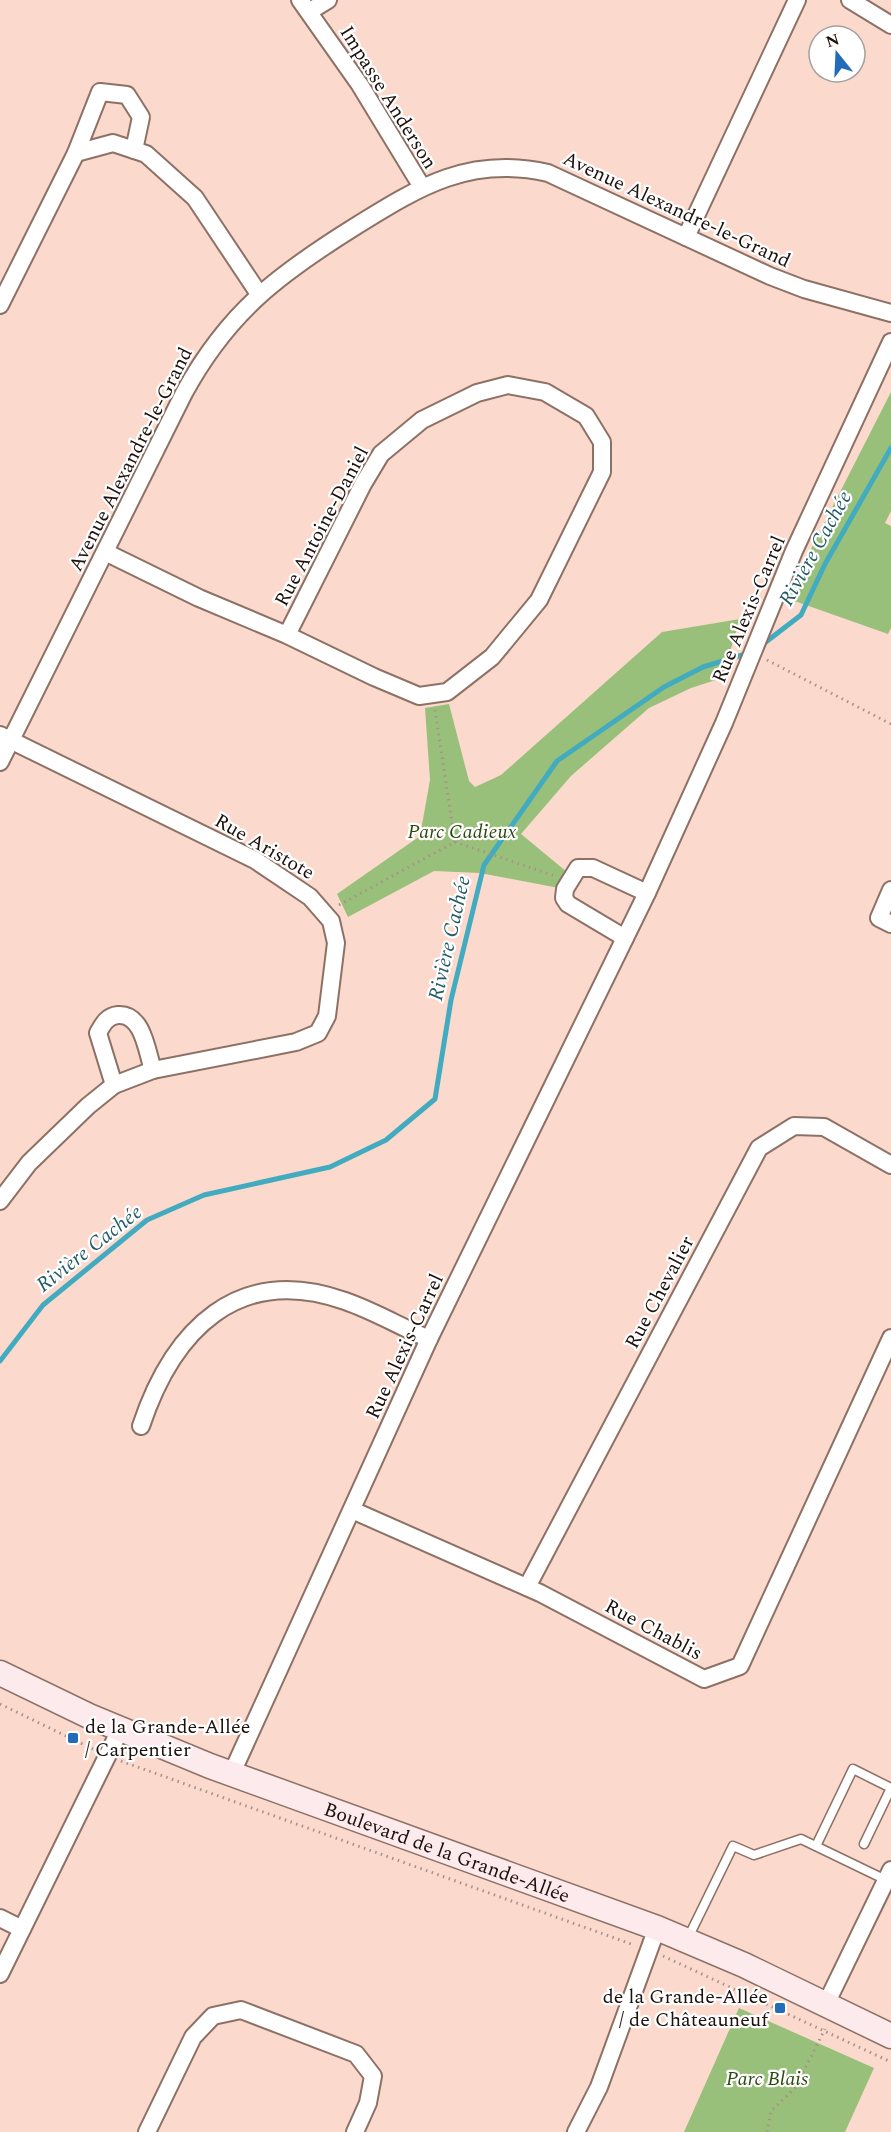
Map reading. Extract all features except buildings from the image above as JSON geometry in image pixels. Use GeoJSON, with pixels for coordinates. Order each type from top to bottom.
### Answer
{"type":"FeatureCollection","features":[{"type":"Feature","properties":{"kind":"street"},"geometry":{"type":"LineString","coordinates":[[305,6],[328,0]]}},
{"type":"Feature","properties":{"kind":"street"},"geometry":{"type":"LineString","coordinates":[[686,237],[797,0]]}},
{"type":"Feature","properties":{"kind":"street"},"geometry":{"type":"LineString","coordinates":[[850,0],[891,25]]}},
{"type":"Feature","properties":{"kind":"street","name":"Impasse Anderson"},"geometry":{"type":"LineString","coordinates":[[305,6],[360,85],[422,187]]}},
{"type":"Feature","properties":{"kind":"street"},"geometry":{"type":"LineString","coordinates":[[0,305],[76,153],[100,92],[127,94],[141,117],[134,150]]}},
{"type":"Feature","properties":{"kind":"street"},"geometry":{"type":"LineString","coordinates":[[76,153],[113,143],[146,154],[195,198],[259,294]]}},
{"type":"Feature","properties":{"kind":"street","name":"Avenue Alexandre-le-Grand"},"geometry":{"type":"LineString","coordinates":[[0,762],[5,737],[105,552],[196,371],[224,331],[259,294],[296,265],[422,187],[449,175],[473,170],[503,167],[536,170],[573,182],[686,237],[804,289],[891,313]]}},
{"type":"Feature","properties":{"kind":"street","name":"Rue Alexis-Carrel"},"geometry":{"type":"LineString","coordinates":[[231,1774],[429,1339],[647,893],[753,652],[794,551],[891,342]]}},
{"type":"Feature","properties":{"kind":"street","name":"Rue Antoine-Daniel"},"geometry":{"type":"LineString","coordinates":[[105,552],[199,598],[287,635],[392,685],[419,696],[447,692],[492,657],[539,600],[602,472],[602,442],[586,416],[545,392],[508,385],[477,393],[422,420],[381,454],[287,635]]}},
{"type":"Feature","properties":{"kind":"street","name":"Rue Aristote"},"geometry":{"type":"LineString","coordinates":[[0,1201],[29,1163],[88,1106],[114,1085],[153,1070],[296,1042],[318,1033],[327,1016],[336,943],[331,921],[310,897],[255,860],[5,737]]}},
{"type":"Feature","properties":{"kind":"street"},"geometry":{"type":"LineString","coordinates":[[625,938],[568,904],[564,898],[568,880],[578,868],[585,867],[647,893]]}},
{"type":"Feature","properties":{"kind":"street"},"geometry":{"type":"LineString","coordinates":[[891,890],[879,918],[891,924]]}},
{"type":"Feature","properties":{"kind":"street"},"geometry":{"type":"LineString","coordinates":[[114,1085],[98,1033],[105,1020],[115,1015],[127,1015],[138,1023],[153,1070]]}},
{"type":"Feature","properties":{"kind":"street","name":"Rue Chevalier"},"geometry":{"type":"LineString","coordinates":[[527,1587],[759,1148],[794,1126],[824,1127],[891,1165]]}},
{"type":"Feature","properties":{"kind":"street"},"geometry":{"type":"LineString","coordinates":[[141,1426],[154,1389],[198,1327],[223,1307],[251,1294],[294,1290],[345,1301],[429,1339]]}},
{"type":"Feature","properties":{"kind":"street","name":"Rue Chablis"},"geometry":{"type":"LineString","coordinates":[[352,1510],[527,1587],[704,1679],[740,1666],[891,1338]]}},
{"type":"Feature","properties":{"kind":"street","name":"Boulevard de la Grande-Allée"},"geometry":{"type":"LineString","coordinates":[[0,1673],[120,1730],[231,1774],[687,1940],[891,2036]]}},
{"type":"Feature","properties":{"kind":"street"},"geometry":{"type":"LineString","coordinates":[[0,1974],[120,1730]]}},
{"type":"Feature","properties":{"kind":"street"},"geometry":{"type":"LineString","coordinates":[[826,2004],[889,1875]]}},
{"type":"Feature","properties":{"kind":"street"},"geometry":{"type":"LineString","coordinates":[[0,1918],[22,1929]]}},
{"type":"Feature","properties":{"kind":"street"},"geometry":{"type":"LineString","coordinates":[[576,2132],[599,2087],[657,1928]]}},
{"type":"Feature","properties":{"kind":"street"},"geometry":{"type":"LineString","coordinates":[[147,2132],[193,2037],[213,2016],[241,2010],[356,2054],[373,2076],[368,2103],[355,2132]]}},
{"type":"Feature","properties":{"kind":"lane"},"geometry":{"type":"LineString","coordinates":[[816,1846],[853,1769],[891,1788],[888,1801],[864,1844]]}},
{"type":"Feature","properties":{"kind":"lane"},"geometry":{"type":"LineString","coordinates":[[687,1940],[733,1846],[754,1855],[801,1839],[889,1875]]}},
{"type":"Feature","properties":{"kind":"path"},"geometry":{"type":"LineString","coordinates":[[753,652],[891,724]]}},
{"type":"Feature","properties":{"kind":"path"},"geometry":{"type":"LineString","coordinates":[[433,694],[455,842]]}},
{"type":"Feature","properties":{"kind":"path"},"geometry":{"type":"LineString","coordinates":[[324,913],[455,842],[568,880]]}},
{"type":"Feature","properties":{"kind":"path"},"geometry":{"type":"LineString","coordinates":[[0,1704],[87,1746]]}},
{"type":"Feature","properties":{"kind":"path","name":"Boulevard de la Grande-Allée"},"geometry":{"type":"LineString","coordinates":[[128,1764],[631,1943]]}},
{"type":"Feature","properties":{"kind":"path"},"geometry":{"type":"LineString","coordinates":[[667,1957],[891,2062]]}},
{"type":"Feature","properties":{"kind":"path"},"geometry":{"type":"LineString","coordinates":[[767,2132],[772,2109],[795,2088],[825,2030]]}},
{"type":"Feature","properties":{"kind":"green space"},"geometry":{"type":"Polygon","coordinates":[[[891,392],[891,511],[885,523],[891,526],[891,628],[888,634],[786,598],[891,392]]]}},
{"type":"Feature","properties":{"kind":"green space","name":"Parc Cadieux"},"geometry":{"type":"Polygon","coordinates":[[[740,619],[722,678],[691,688],[649,708],[571,776],[521,834],[567,872],[564,889],[480,873],[434,871],[348,917],[337,894],[420,836],[430,780],[425,708],[449,704],[469,781],[475,787],[501,775],[662,632],[740,619]]]}},
{"type":"Feature","properties":{"kind":"green space","name":"Parc Blais"},"geometry":{"type":"Polygon","coordinates":[[[739,2008],[874,2068],[845,2132],[684,2132],[739,2008]]]}},
{"type":"Feature","properties":{"kind":"waterway","name":"Rivière Cachée"},"geometry":{"type":"LineString","coordinates":[[762,645],[801,615],[825,564],[891,448]]}},
{"type":"Feature","properties":{"kind":"waterway","name":"Rivière Cachée"},"geometry":{"type":"LineString","coordinates":[[0,1361],[43,1305],[147,1220],[204,1195],[330,1167],[386,1140],[435,1099],[451,1000],[484,865],[557,761],[664,687],[703,667],[749,653]]}},
{"type":"Feature","properties":{"kind":"place","name":"de la Grande-Allée / Carpentier"},"geometry":{"type":"Point","coordinates":[73,1738]}},
{"type":"Feature","properties":{"kind":"place","name":"de la Grande-Allée / de Châteauneuf"},"geometry":{"type":"Point","coordinates":[780,2008]}}]}
